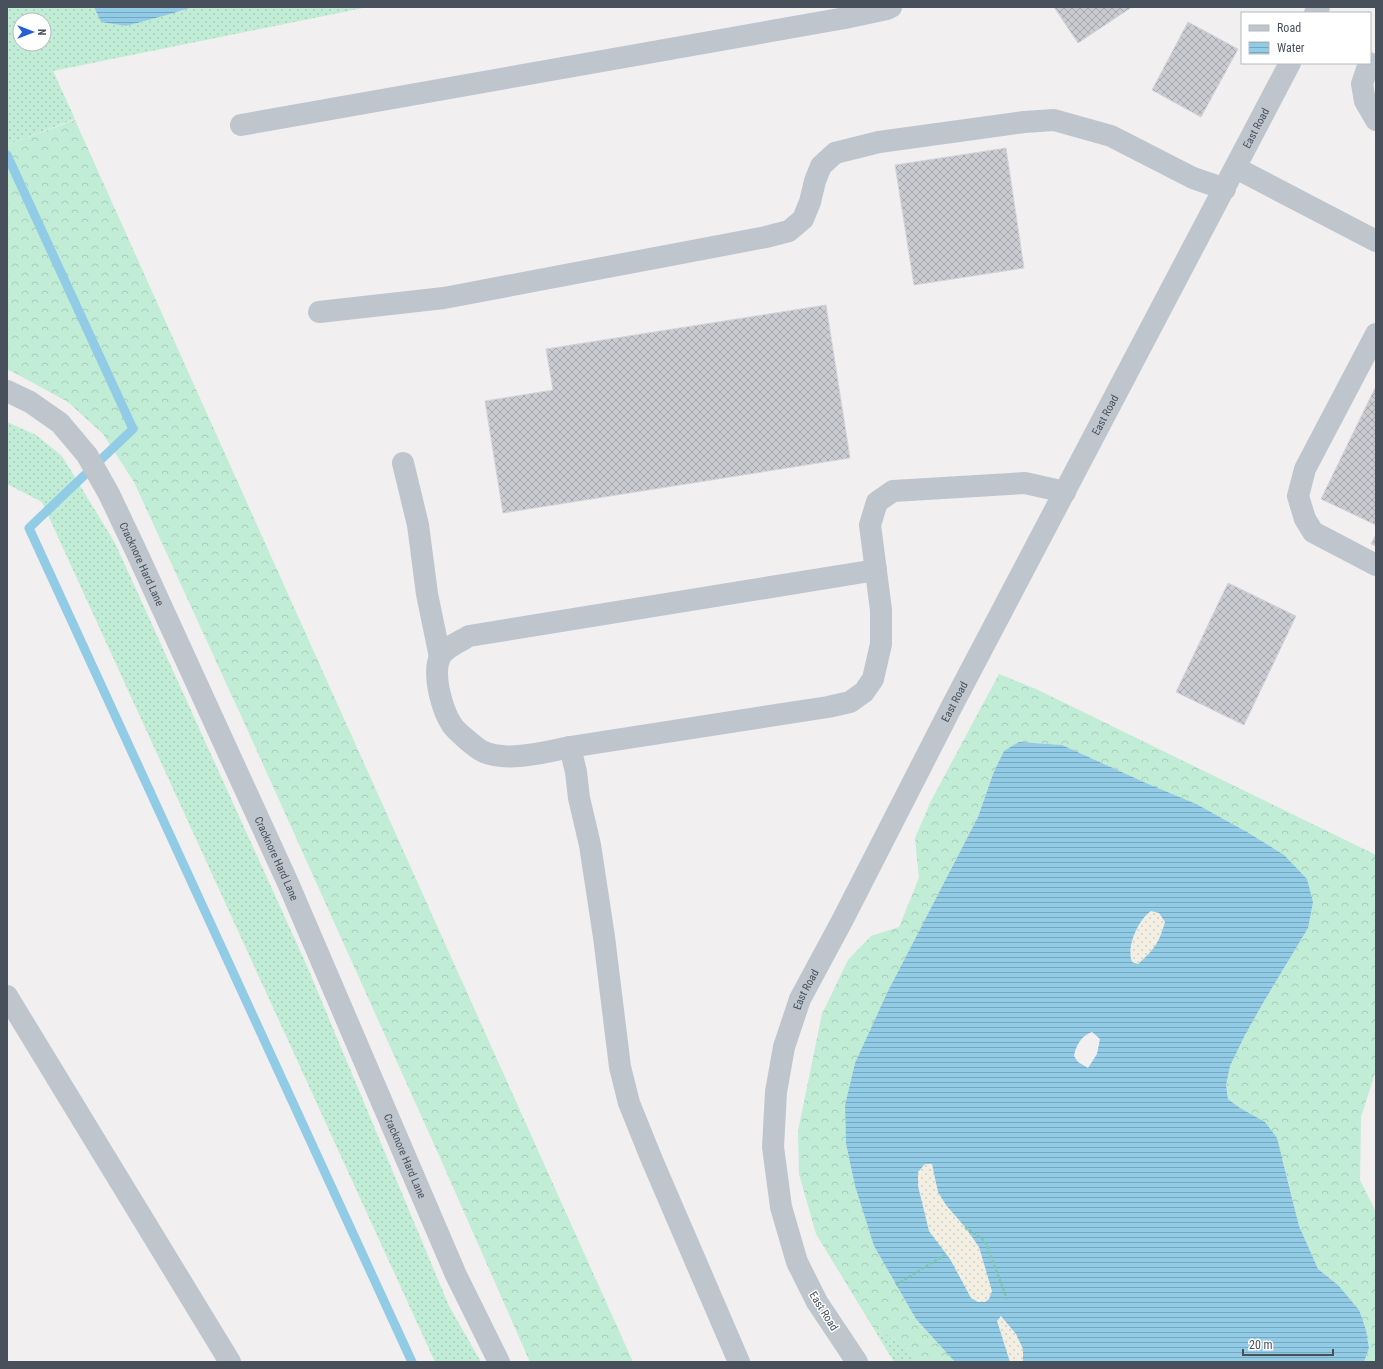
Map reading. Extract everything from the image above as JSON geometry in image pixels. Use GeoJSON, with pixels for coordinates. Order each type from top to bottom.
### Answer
{"type":"FeatureCollection","features":[{"type":"Feature","properties":{"kind":"lane"},"geometry":{"type":"LineString","coordinates":[[241,125],[845,18],[891,7]]}},
{"type":"Feature","properties":{"kind":"lane"},"geometry":{"type":"LineString","coordinates":[[1371,58],[1376,49]]}},
{"type":"Feature","properties":{"kind":"lane","name":"East Road"},"geometry":{"type":"LineString","coordinates":[[857,1362],[817,1302],[797,1262],[781,1207],[773,1147],[776,1092],[784,1047],[800,999],[1289,64]]}},
{"type":"Feature","properties":{"kind":"lane"},"geometry":{"type":"LineString","coordinates":[[1368,64],[1362,84],[1365,101],[1375,121]]}},
{"type":"Feature","properties":{"kind":"lane"},"geometry":{"type":"LineString","coordinates":[[319,312],[444,298],[759,239],[789,231],[803,219],[821,166],[835,153],[879,142],[1024,122],[1054,120],[1111,136],[1193,178],[1225,189]]}},
{"type":"Feature","properties":{"kind":"lane"},"geometry":{"type":"LineString","coordinates":[[1236,168],[1376,241]]}},
{"type":"Feature","properties":{"kind":"lane"},"geometry":{"type":"LineString","coordinates":[[1376,334],[1306,469],[1298,496],[1305,519],[1314,532],[1376,566]]}},
{"type":"Feature","properties":{"kind":"lane","name":"Cracknore Hard Lane"},"geometry":{"type":"LineString","coordinates":[[7,391],[30,402],[60,422],[87,455],[109,494],[138,553],[288,883],[456,1274],[499,1362]]}},
{"type":"Feature","properties":{"kind":"lane"},"geometry":{"type":"LineString","coordinates":[[402,463],[418,525],[428,594],[440,657],[437,673],[440,698],[452,725],[483,752],[498,756],[536,754],[570,747],[828,707],[850,702],[864,692],[873,679],[881,644],[881,610],[870,525],[877,502],[893,491],[1026,483],[1065,492]]}},
{"type":"Feature","properties":{"kind":"lane"},"geometry":{"type":"LineString","coordinates":[[440,657],[451,646],[469,636],[876,570]]}},
{"type":"Feature","properties":{"kind":"lane"},"geometry":{"type":"LineString","coordinates":[[570,747],[576,772],[579,798],[590,845],[604,937],[620,1067],[629,1103],[739,1362]]}},
{"type":"Feature","properties":{"kind":"lane"},"geometry":{"type":"LineString","coordinates":[[7,996],[230,1362]]}},
{"type":"Feature","properties":{"kind":"path"},"geometry":{"type":"LineString","coordinates":[[965,1227],[984,1241],[1006,1299]]}},
{"type":"Feature","properties":{"kind":"path"},"geometry":{"type":"LineString","coordinates":[[896,1285],[946,1254]]}},
{"type":"Feature","properties":{"kind":"green space"},"geometry":{"type":"Polygon","coordinates":[[[7,7],[94,7],[101,22],[126,26],[193,7],[368,7],[53,71],[75,119],[7,145],[7,7]]]}},
{"type":"Feature","properties":{"kind":"green space"},"geometry":{"type":"Polygon","coordinates":[[[75,120],[633,1362],[530,1362],[438,1153],[134,482],[103,434],[68,402],[7,370],[7,145],[75,120]]]}},
{"type":"Feature","properties":{"kind":"green space"},"geometry":{"type":"Polygon","coordinates":[[[7,422],[36,435],[62,456],[115,543],[307,966],[449,1306],[481,1362],[435,1362],[42,502],[7,484],[7,422]]]}},
{"type":"Feature","properties":{"kind":"green space"},"geometry":{"type":"Polygon","coordinates":[[[999,674],[1036,689],[1376,855],[1376,1070],[1361,1117],[1360,1180],[1376,1212],[1376,1362],[1364,1362],[1369,1348],[1366,1330],[1338,1285],[1318,1269],[1299,1226],[1283,1160],[1240,1108],[1228,1099],[1226,1085],[1230,1066],[1245,1035],[1294,951],[1307,879],[1283,855],[1247,832],[1196,805],[1062,745],[1020,742],[993,774],[978,817],[887,993],[855,1063],[845,1105],[846,1145],[855,1186],[874,1246],[916,1319],[955,1362],[919,1362],[907,1347],[874,1329],[816,1234],[799,1174],[798,1131],[822,1014],[848,960],[871,936],[899,927],[919,878],[915,838],[931,801],[999,674]]]}},
{"type":"Feature","properties":{"kind":"green space"},"geometry":{"type":"Polygon","coordinates":[[[874,1329],[907,1347],[919,1362],[894,1362],[874,1329]]]}},
{"type":"Feature","properties":{"kind":"sand"},"geometry":{"type":"Polygon","coordinates":[[[1151,911],[1159,913],[1165,922],[1155,946],[1138,965],[1132,962],[1130,957],[1131,942],[1145,916],[1151,911]]]}},
{"type":"Feature","properties":{"kind":"sand"},"geometry":{"type":"Polygon","coordinates":[[[925,1164],[932,1164],[946,1205],[965,1227],[979,1247],[992,1291],[989,1299],[985,1302],[978,1302],[971,1298],[950,1259],[929,1231],[918,1186],[918,1172],[925,1164]]]}},
{"type":"Feature","properties":{"kind":"sand"},"geometry":{"type":"Polygon","coordinates":[[[1001,1316],[1016,1334],[1023,1349],[1023,1362],[1010,1362],[997,1321],[1001,1316]]]}},
{"type":"Feature","properties":{"kind":"water"},"geometry":{"type":"Polygon","coordinates":[[[94,7],[193,7],[126,26],[101,22],[94,7]]]}},
{"type":"Feature","properties":{"kind":"water"},"geometry":{"type":"Polygon","coordinates":[[[1019,742],[1062,745],[1196,804],[1247,832],[1284,855],[1307,879],[1313,902],[1308,928],[1245,1035],[1230,1066],[1226,1085],[1228,1099],[1240,1108],[1265,1122],[1277,1138],[1299,1226],[1318,1269],[1338,1285],[1359,1310],[1366,1330],[1369,1348],[1364,1362],[1023,1362],[1023,1349],[1016,1334],[1001,1316],[997,1321],[1010,1362],[955,1362],[916,1319],[874,1246],[855,1186],[846,1144],[845,1105],[855,1063],[887,993],[978,817],[993,774],[1004,751],[1019,742]],[[1151,911],[1146,915],[1138,927],[1132,942],[1132,962],[1138,964],[1155,946],[1165,922],[1159,913],[1151,911]],[[1092,1032],[1080,1041],[1074,1056],[1078,1062],[1088,1068],[1097,1054],[1100,1039],[1092,1032]],[[925,1164],[918,1172],[918,1186],[929,1231],[950,1259],[971,1298],[978,1302],[985,1302],[989,1299],[992,1291],[979,1247],[965,1227],[946,1205],[938,1192],[932,1164],[925,1164]]]}},
{"type":"Feature","properties":{"kind":"building"},"geometry":{"type":"Polygon","coordinates":[[[1054,7],[1132,7],[1078,43],[1054,7]]]}},
{"type":"Feature","properties":{"kind":"building"},"geometry":{"type":"Polygon","coordinates":[[[1188,22],[1238,49],[1201,117],[1152,90],[1188,22]]]}},
{"type":"Feature","properties":{"kind":"building"},"geometry":{"type":"Polygon","coordinates":[[[1006,148],[1024,268],[914,285],[895,165],[1006,148]]]}},
{"type":"Feature","properties":{"kind":"building"},"geometry":{"type":"Polygon","coordinates":[[[826,305],[850,458],[503,513],[485,401],[553,390],[546,349],[826,305]]]}},
{"type":"Feature","properties":{"kind":"building"},"geometry":{"type":"Polygon","coordinates":[[[1376,386],[1376,525],[1321,499],[1376,386]]]}},
{"type":"Feature","properties":{"kind":"building"},"geometry":{"type":"Polygon","coordinates":[[[1376,534],[1376,546],[1371,544],[1376,534]]]}},
{"type":"Feature","properties":{"kind":"building"},"geometry":{"type":"Polygon","coordinates":[[[1228,583],[1296,616],[1244,725],[1176,692],[1228,583]]]}},
{"type":"Feature","properties":{"kind":"waterway"},"geometry":{"type":"LineString","coordinates":[[7,155],[133,429],[29,528],[412,1362]]}}]}
